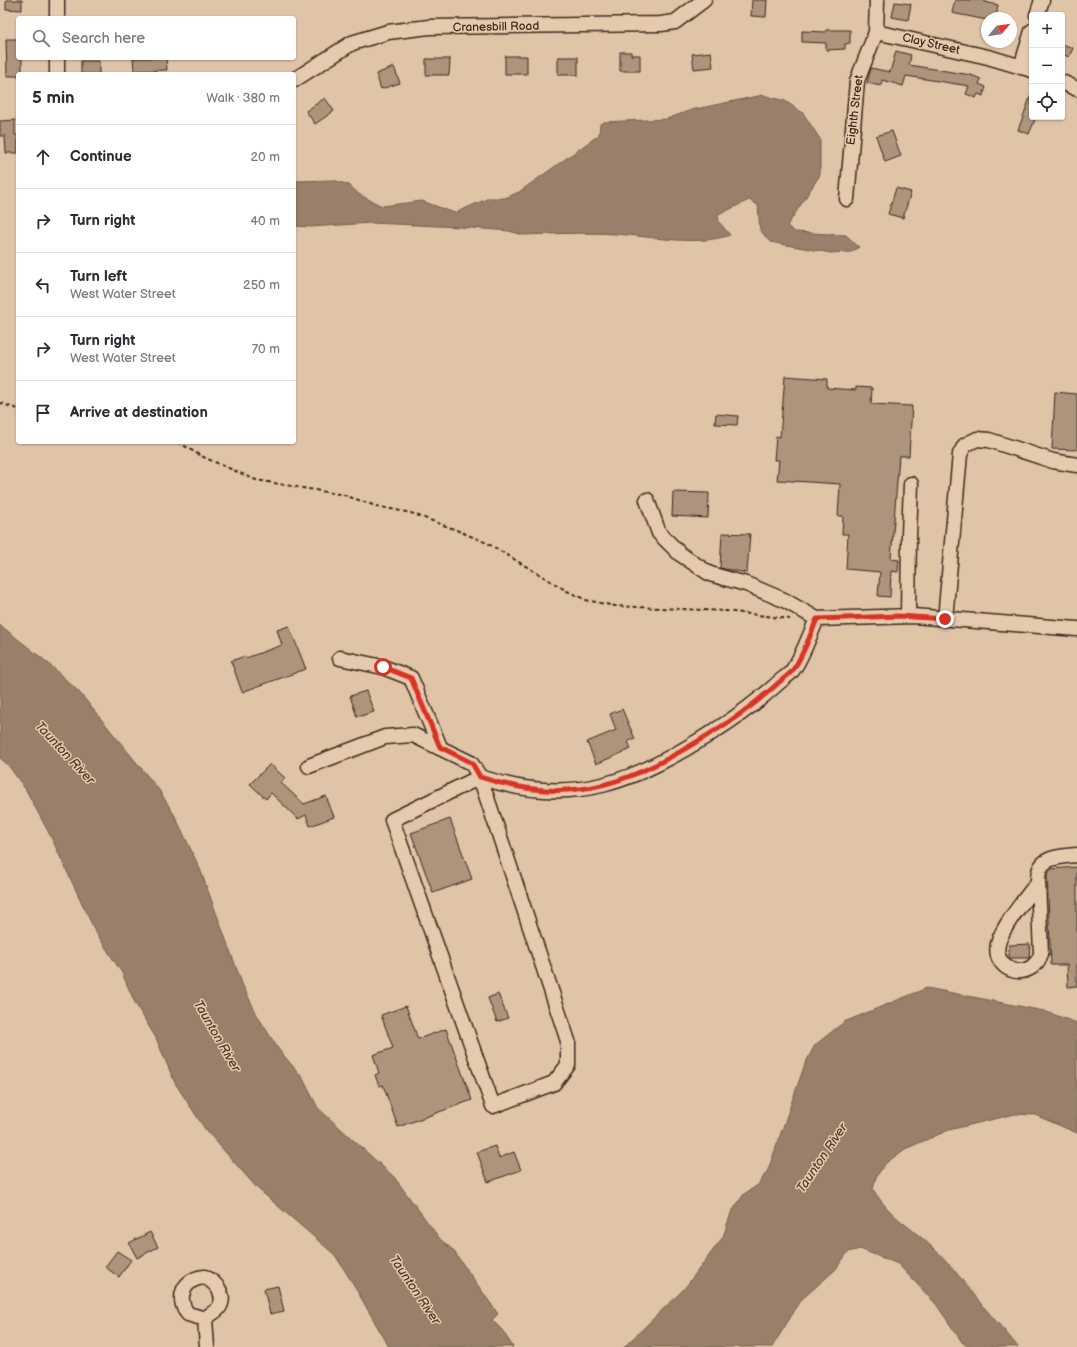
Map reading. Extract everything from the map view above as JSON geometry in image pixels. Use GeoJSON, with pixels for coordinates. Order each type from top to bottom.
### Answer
{"type":"FeatureCollection","features":[{"type":"Feature","properties":{"kind":"street"},"geometry":{"type":"LineString","coordinates":[[57,0],[57,16]]}},
{"type":"Feature","properties":{"kind":"street","name":"Cranesbill Road"},"geometry":{"type":"LineString","coordinates":[[296,79],[352,43],[388,32],[429,27],[662,24],[674,22],[704,0]]}},
{"type":"Feature","properties":{"kind":"street","name":"Eighth Street"},"geometry":{"type":"LineString","coordinates":[[847,198],[856,81],[876,32],[877,0]]}},
{"type":"Feature","properties":{"kind":"street"},"geometry":{"type":"LineString","coordinates":[[1038,12],[1042,0]]}},
{"type":"Feature","properties":{"kind":"street","name":"Clay Street"},"geometry":{"type":"LineString","coordinates":[[876,32],[988,57],[1026,68]]}},
{"type":"Feature","properties":{"kind":"street"},"geometry":{"type":"LineString","coordinates":[[1026,68],[1029,48]]}},
{"type":"Feature","properties":{"kind":"street"},"geometry":{"type":"LineString","coordinates":[[57,60],[57,72]]}},
{"type":"Feature","properties":{"kind":"street"},"geometry":{"type":"LineString","coordinates":[[1065,83],[1077,89]]}},
{"type":"Feature","properties":{"kind":"street"},"geometry":{"type":"LineString","coordinates":[[945,619],[960,454],[965,445],[977,439],[989,440],[1053,461],[1077,465]]}},
{"type":"Feature","properties":{"kind":"street"},"geometry":{"type":"LineString","coordinates":[[908,616],[908,535],[911,484]]}},
{"type":"Feature","properties":{"kind":"street"},"geometry":{"type":"LineString","coordinates":[[647,500],[659,533],[680,554],[710,574],[746,584],[778,597],[817,619],[908,616],[1077,629]]}},
{"type":"Feature","properties":{"kind":"street"},"geometry":{"type":"LineString","coordinates":[[309,766],[385,737],[413,735],[472,763],[480,777],[568,1041],[568,1065],[554,1083],[493,1106],[392,820],[480,777],[517,788],[560,791],[586,789],[613,783],[645,771],[674,756],[731,721],[773,688],[792,670],[817,619]]}},
{"type":"Feature","properties":{"kind":"street"},"geometry":{"type":"LineString","coordinates":[[340,658],[383,667],[411,678],[440,747]]}},
{"type":"Feature","properties":{"kind":"street"},"geometry":{"type":"LineString","coordinates":[[1038,882],[1003,931],[998,945],[999,958],[1005,968],[1017,972],[1029,970],[1038,963],[1041,954],[1038,874],[1042,865],[1051,858],[1077,855]]}},
{"type":"Feature","properties":{"kind":"street"},"geometry":{"type":"LineString","coordinates":[[205,1319],[207,1347]]}},
{"type":"Feature","properties":{"kind":"path"},"geometry":{"type":"LineString","coordinates":[[0,403],[16,408]]}},
{"type":"Feature","properties":{"kind":"path"},"geometry":{"type":"LineString","coordinates":[[182,444],[208,459],[256,480],[344,495],[376,506],[411,514],[454,529],[487,543],[567,591],[586,600],[615,606],[726,611],[794,619]]}},
{"type":"Feature","properties":{"kind":"water"},"geometry":{"type":"Polygon","coordinates":[[[763,95],[785,101],[803,113],[820,139],[820,175],[787,226],[795,232],[846,235],[859,247],[851,252],[831,253],[770,242],[760,230],[758,205],[749,200],[718,215],[719,222],[730,235],[703,240],[673,240],[603,233],[523,235],[509,231],[459,227],[371,223],[310,227],[296,226],[296,181],[333,180],[349,185],[360,195],[382,206],[422,201],[455,213],[489,198],[505,198],[519,192],[599,135],[600,124],[604,122],[667,119],[691,110],[763,95]]]}},
{"type":"Feature","properties":{"kind":"water","name":"Taunton River"},"geometry":{"type":"Polygon","coordinates":[[[0,625],[48,663],[79,692],[159,790],[175,816],[200,869],[243,986],[258,1017],[279,1050],[302,1077],[318,1108],[394,1177],[440,1239],[453,1250],[498,1314],[492,1320],[502,1330],[513,1347],[389,1347],[335,1255],[257,1188],[205,1129],[175,1083],[156,1038],[135,1003],[122,973],[95,931],[51,837],[26,790],[8,765],[0,758],[0,625]]]}},
{"type":"Feature","properties":{"kind":"water","name":"Taunton River"},"geometry":{"type":"Polygon","coordinates":[[[927,988],[1044,1011],[1077,1023],[1077,1133],[1035,1115],[1015,1114],[949,1130],[905,1149],[886,1163],[876,1177],[873,1189],[894,1215],[926,1241],[947,1262],[1018,1347],[968,1347],[962,1342],[936,1304],[898,1264],[860,1249],[848,1252],[835,1270],[802,1299],[772,1347],[624,1347],[684,1289],[723,1237],[731,1213],[744,1194],[758,1185],[768,1170],[805,1064],[815,1045],[844,1022],[927,988]]]}},
{"type":"Feature","properties":{"kind":"building"},"geometry":{"type":"Polygon","coordinates":[[[6,0],[22,0],[22,10],[6,9],[6,0]]]}},
{"type":"Feature","properties":{"kind":"building"},"geometry":{"type":"Polygon","coordinates":[[[752,0],[767,0],[766,17],[751,16],[752,0]]]}},
{"type":"Feature","properties":{"kind":"building"},"geometry":{"type":"Polygon","coordinates":[[[955,0],[985,0],[985,2],[998,5],[997,12],[981,12],[981,19],[952,13],[955,0]]]}},
{"type":"Feature","properties":{"kind":"building"},"geometry":{"type":"Polygon","coordinates":[[[895,2],[911,4],[908,20],[892,17],[895,2]]]}},
{"type":"Feature","properties":{"kind":"building"},"geometry":{"type":"Polygon","coordinates":[[[826,30],[850,30],[850,43],[845,44],[845,49],[826,50],[826,43],[802,42],[802,31],[826,32],[826,30]]]}},
{"type":"Feature","properties":{"kind":"building"},"geometry":{"type":"Polygon","coordinates":[[[6,39],[16,39],[16,60],[22,60],[22,72],[16,72],[16,76],[7,76],[6,39]]]}},
{"type":"Feature","properties":{"kind":"building"},"geometry":{"type":"Polygon","coordinates":[[[1065,45],[1073,48],[1069,57],[1065,55],[1065,45]]]}},
{"type":"Feature","properties":{"kind":"building"},"geometry":{"type":"Polygon","coordinates":[[[896,51],[911,55],[909,65],[971,75],[981,79],[979,84],[986,87],[983,96],[978,94],[976,98],[966,94],[969,86],[906,76],[903,86],[882,80],[881,86],[867,83],[871,68],[890,72],[896,51]]]}},
{"type":"Feature","properties":{"kind":"building"},"geometry":{"type":"Polygon","coordinates":[[[620,52],[631,52],[631,55],[640,55],[640,71],[620,71],[620,52]]]}},
{"type":"Feature","properties":{"kind":"building"},"geometry":{"type":"Polygon","coordinates":[[[711,52],[713,67],[694,69],[692,54],[711,52]]]}},
{"type":"Feature","properties":{"kind":"building"},"geometry":{"type":"Polygon","coordinates":[[[505,56],[527,56],[527,74],[505,74],[505,56]]]}},
{"type":"Feature","properties":{"kind":"building"},"geometry":{"type":"Polygon","coordinates":[[[558,57],[578,57],[578,75],[558,75],[558,57]]]}},
{"type":"Feature","properties":{"kind":"building"},"geometry":{"type":"Polygon","coordinates":[[[426,59],[450,59],[449,75],[426,75],[426,59]]]}},
{"type":"Feature","properties":{"kind":"building"},"geometry":{"type":"Polygon","coordinates":[[[133,60],[166,60],[167,70],[134,71],[133,60]]]}},
{"type":"Feature","properties":{"kind":"building"},"geometry":{"type":"Polygon","coordinates":[[[81,61],[99,61],[99,72],[81,72],[81,61]]]}},
{"type":"Feature","properties":{"kind":"building"},"geometry":{"type":"Polygon","coordinates":[[[394,67],[400,83],[381,89],[376,74],[394,67]]]}},
{"type":"Feature","properties":{"kind":"building"},"geometry":{"type":"Polygon","coordinates":[[[325,98],[334,111],[315,124],[306,111],[325,98]]]}},
{"type":"Feature","properties":{"kind":"building"},"geometry":{"type":"Polygon","coordinates":[[[1029,100],[1029,120],[1035,120],[1029,134],[1018,130],[1029,100]]]}},
{"type":"Feature","properties":{"kind":"building"},"geometry":{"type":"Polygon","coordinates":[[[15,120],[16,153],[6,153],[5,136],[0,136],[0,121],[15,120]]]}},
{"type":"Feature","properties":{"kind":"building"},"geometry":{"type":"Polygon","coordinates":[[[892,131],[901,156],[885,162],[876,136],[892,131]]]}},
{"type":"Feature","properties":{"kind":"building"},"geometry":{"type":"Polygon","coordinates":[[[896,188],[911,192],[903,218],[888,214],[896,188]]]}},
{"type":"Feature","properties":{"kind":"building"},"geometry":{"type":"Polygon","coordinates":[[[785,376],[827,379],[827,388],[856,390],[856,387],[872,388],[871,404],[912,406],[909,456],[899,456],[891,559],[899,560],[898,572],[891,571],[890,597],[878,596],[880,572],[846,569],[848,534],[842,534],[843,516],[838,516],[840,484],[777,480],[779,460],[774,460],[776,436],[780,437],[785,376]]]}},
{"type":"Feature","properties":{"kind":"building"},"geometry":{"type":"Polygon","coordinates":[[[1055,392],[1077,394],[1077,450],[1052,449],[1055,392]]]}},
{"type":"Feature","properties":{"kind":"building"},"geometry":{"type":"Polygon","coordinates":[[[716,414],[738,416],[737,425],[715,424],[716,414]]]}},
{"type":"Feature","properties":{"kind":"building"},"geometry":{"type":"Polygon","coordinates":[[[673,492],[709,493],[708,518],[672,516],[673,492]]]}},
{"type":"Feature","properties":{"kind":"building"},"geometry":{"type":"Polygon","coordinates":[[[722,533],[750,534],[747,573],[720,568],[722,533]]]}},
{"type":"Feature","properties":{"kind":"building"},"geometry":{"type":"Polygon","coordinates":[[[289,626],[306,669],[242,692],[231,661],[245,656],[246,658],[282,645],[277,630],[289,626]]]}},
{"type":"Feature","properties":{"kind":"building"},"geometry":{"type":"Polygon","coordinates":[[[366,691],[374,712],[357,717],[350,696],[366,691]]]}},
{"type":"Feature","properties":{"kind":"building"},"geometry":{"type":"Polygon","coordinates":[[[622,709],[635,739],[628,741],[631,749],[596,764],[587,742],[616,730],[610,714],[622,709]]]}},
{"type":"Feature","properties":{"kind":"building"},"geometry":{"type":"Polygon","coordinates":[[[270,764],[285,778],[281,783],[304,804],[326,796],[334,817],[310,826],[306,815],[298,819],[271,793],[266,799],[250,784],[270,764]]]}},
{"type":"Feature","properties":{"kind":"building"},"geometry":{"type":"Polygon","coordinates":[[[450,819],[472,879],[433,893],[411,833],[450,819]]]}},
{"type":"Feature","properties":{"kind":"building"},"geometry":{"type":"Polygon","coordinates":[[[1077,867],[1077,986],[1068,987],[1067,965],[1051,965],[1047,875],[1051,869],[1077,867]]]}},
{"type":"Feature","properties":{"kind":"building"},"geometry":{"type":"Polygon","coordinates":[[[1030,944],[1029,958],[1009,958],[1009,945],[1030,944]]]}},
{"type":"Feature","properties":{"kind":"building"},"geometry":{"type":"Polygon","coordinates":[[[498,994],[508,1018],[497,1022],[488,998],[498,994]]]}},
{"type":"Feature","properties":{"kind":"building"},"geometry":{"type":"Polygon","coordinates":[[[406,1006],[418,1039],[446,1029],[472,1100],[398,1127],[383,1085],[379,1086],[375,1075],[379,1073],[373,1055],[393,1048],[381,1015],[406,1006]]]}},
{"type":"Feature","properties":{"kind":"building"},"geometry":{"type":"Polygon","coordinates":[[[495,1146],[499,1158],[514,1152],[521,1170],[488,1182],[477,1152],[495,1146]]]}},
{"type":"Feature","properties":{"kind":"building"},"geometry":{"type":"Polygon","coordinates":[[[150,1232],[158,1247],[137,1258],[129,1243],[150,1232]]]}},
{"type":"Feature","properties":{"kind":"building"},"geometry":{"type":"Polygon","coordinates":[[[117,1251],[131,1260],[119,1277],[105,1267],[117,1251]]]}},
{"type":"Feature","properties":{"kind":"building"},"geometry":{"type":"Polygon","coordinates":[[[278,1286],[284,1311],[270,1314],[264,1289],[278,1286]]]}},
{"type":"Feature","properties":{"kind":"route"},"geometry":{"type":"LineString","coordinates":[[383,667],[411,678],[440,747],[472,763],[480,777],[517,788],[547,791],[573,791],[600,787],[645,771],[697,742],[747,710],[792,670],[808,641],[817,619],[898,616],[945,619]]}}]}
